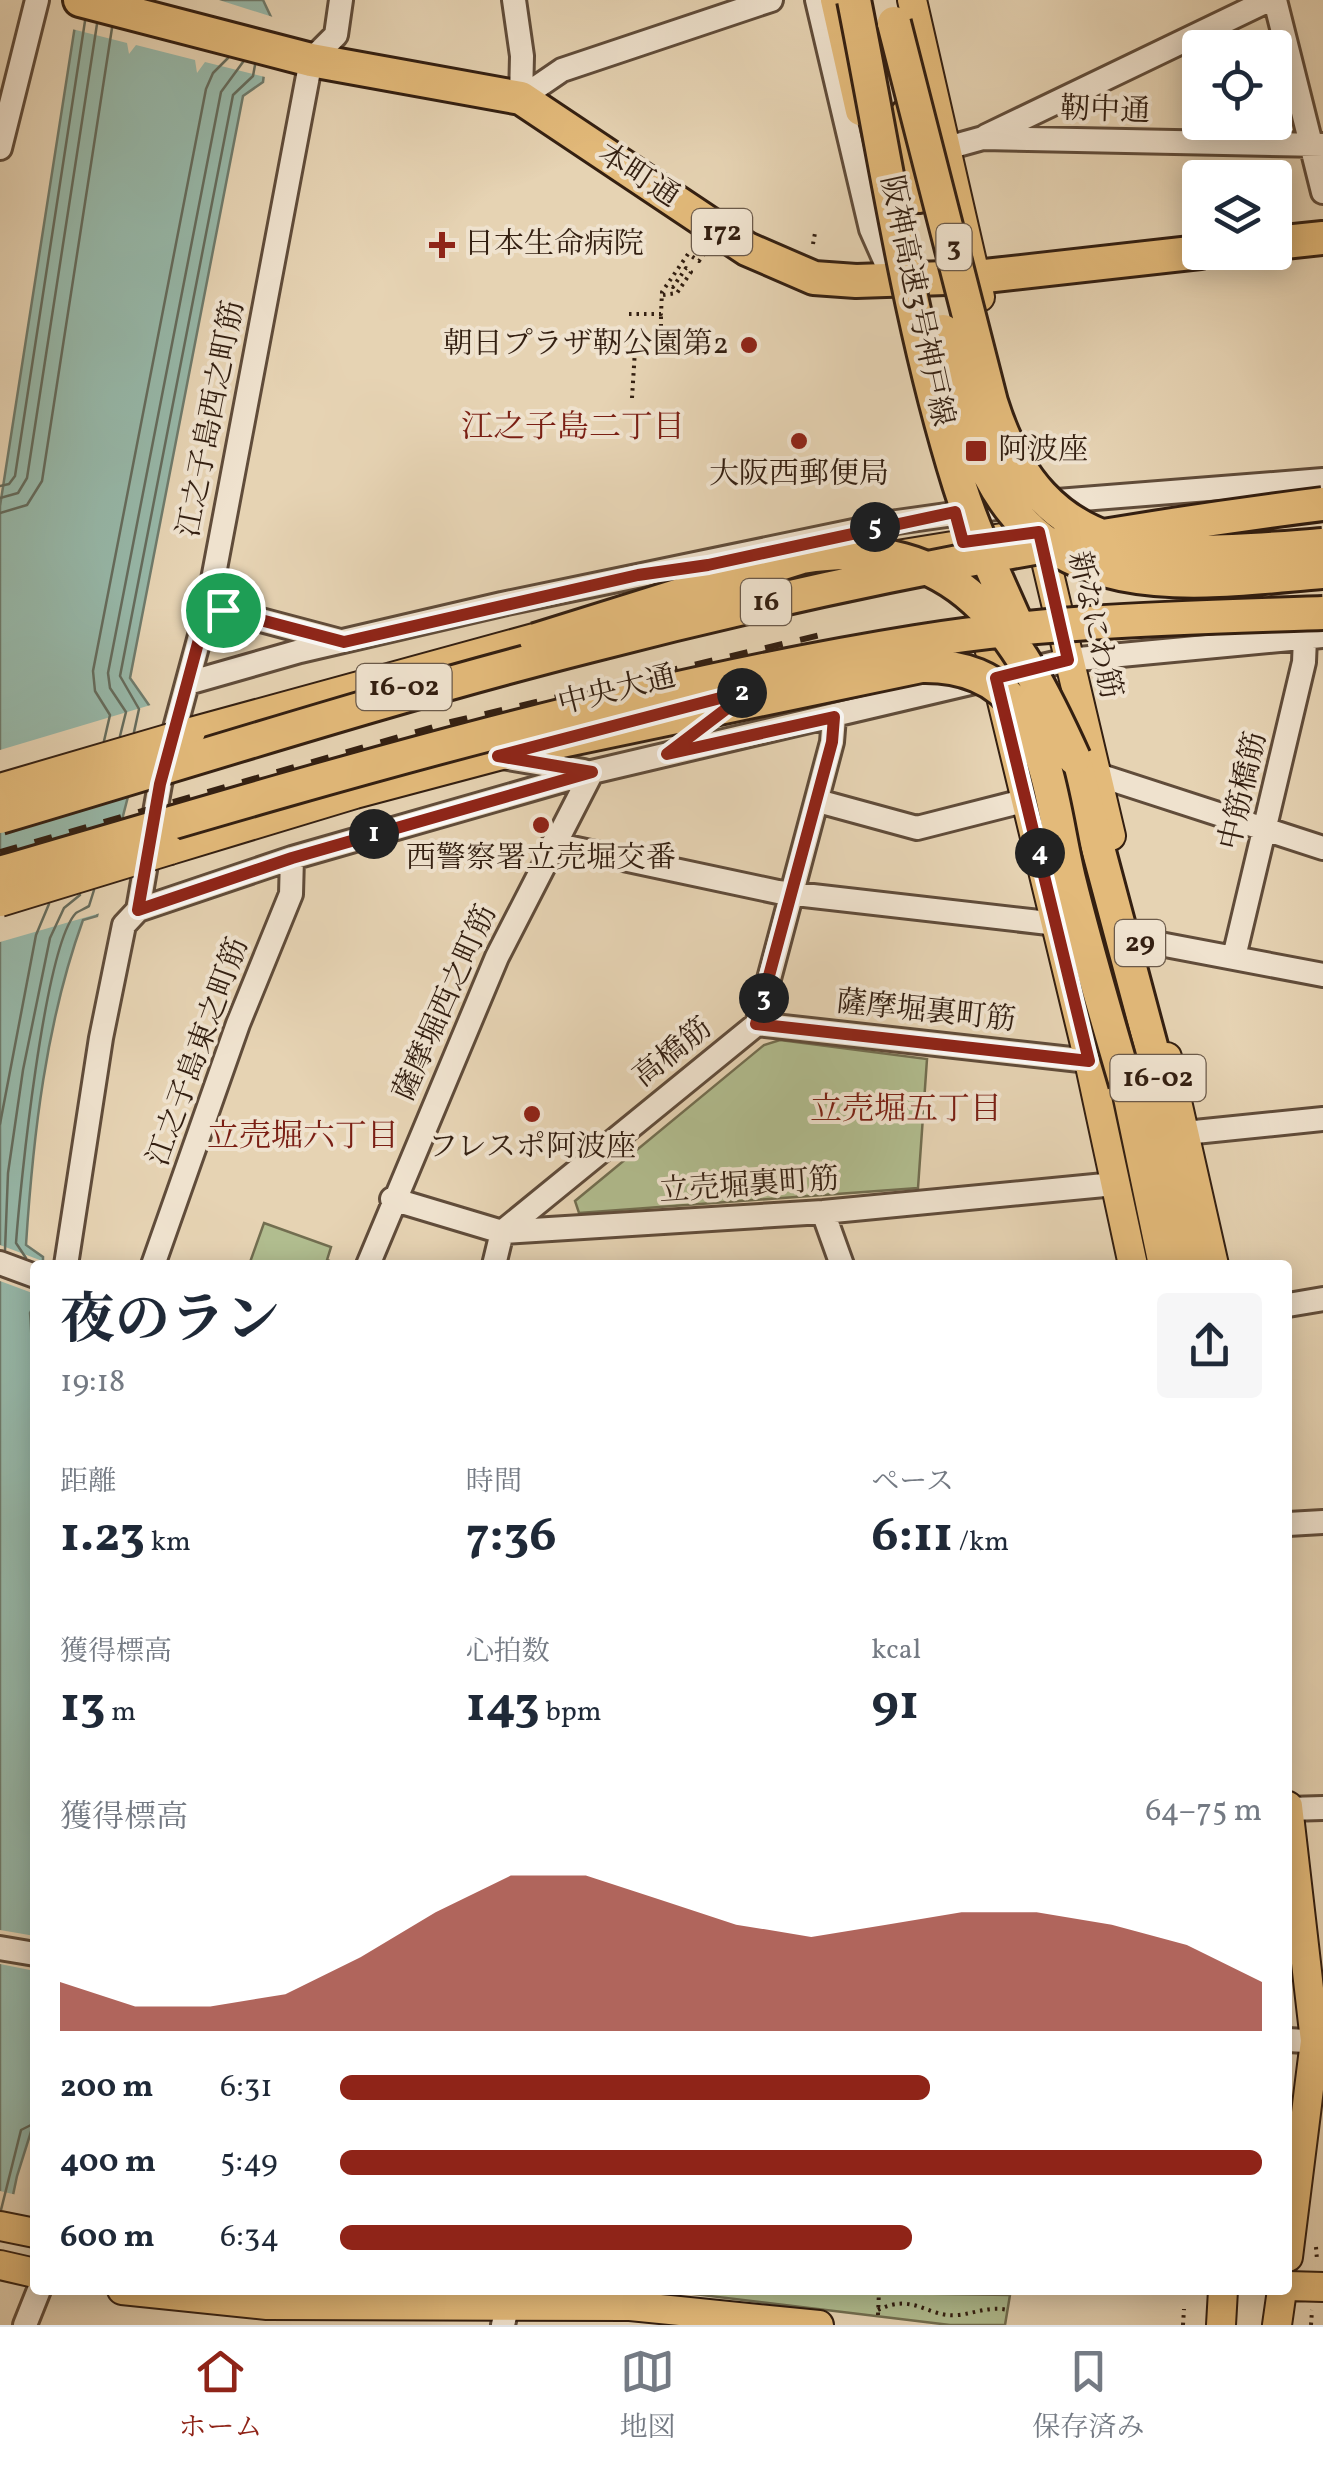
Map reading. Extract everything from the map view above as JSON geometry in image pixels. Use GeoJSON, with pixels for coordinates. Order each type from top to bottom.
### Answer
{"type":"FeatureCollection","features":[{"type":"Feature","properties":{"kind":"highway","name":"本町通"},"geometry":{"type":"LineString","coordinates":[[80,0],[311,60],[521,98],[780,267],[814,278],[894,281],[976,277],[1182,254]]}},
{"type":"Feature","properties":{"kind":"highway","name":"阪神高速3号神戸線"},"geometry":{"type":"LineString","coordinates":[[854,0],[962,402],[980,454],[1008,502],[1069,556],[1116,576],[1175,582],[1323,572]]}},
{"type":"Feature","properties":{"kind":"highway","name":"阪神高速3号神戸線"},"geometry":{"type":"LineString","coordinates":[[854,0],[913,297],[947,441],[972,524],[1048,705],[1105,940],[1126,1084]]}},
{"type":"Feature","properties":{"kind":"highway","name":"阪神高速3号神戸線"},"geometry":{"type":"LineString","coordinates":[[898,8],[991,402],[1006,448],[1029,485],[1072,522],[1144,548],[1195,554],[1323,545]]}},
{"type":"Feature","properties":{"kind":"highway","name":"3"},"geometry":{"type":"LineString","coordinates":[[898,8],[919,196],[1001,538],[1084,766]]}},
{"type":"Feature","properties":{"kind":"highway"},"geometry":{"type":"LineString","coordinates":[[1292,241],[1323,238]]}},
{"type":"Feature","properties":{"kind":"highway","name":"16"},"geometry":{"type":"LineString","coordinates":[[0,816],[583,647],[826,588],[1134,532],[1323,504]]}},
{"type":"Feature","properties":{"kind":"highway","name":"16-02"},"geometry":{"type":"LineString","coordinates":[[220,751],[588,621],[778,563],[847,552],[912,560],[963,586],[983,604],[1015,647],[1084,766],[1151,1046],[1188,1260]]}},
{"type":"Feature","properties":{"kind":"highway","name":"16"},"geometry":{"type":"LineString","coordinates":[[0,874],[224,808],[612,706],[899,645],[1070,625],[1317,629]]}},
{"type":"Feature","properties":{"kind":"highway","name":"16"},"geometry":{"type":"LineString","coordinates":[[224,808],[352,789],[713,706],[895,670],[958,668],[978,675],[1009,696],[1032,735],[1085,944],[1126,1084]]}},
{"type":"Feature","properties":{"kind":"highway","name":"16-02"},"geometry":{"type":"LineString","coordinates":[[1126,1084],[1164,1260]]}},
{"type":"Feature","properties":{"kind":"main road"},"geometry":{"type":"LineString","coordinates":[[835,0],[894,281],[1027,800],[1132,1260]]}},
{"type":"Feature","properties":{"kind":"main road","name":"新なにわ筋"},"geometry":{"type":"LineString","coordinates":[[898,8],[947,148],[1060,621],[1084,766],[1139,940],[1213,1260]]}},
{"type":"Feature","properties":{"kind":"main road"},"geometry":{"type":"LineString","coordinates":[[0,788],[507,644],[806,572],[963,542],[1039,532],[1323,514]]}},
{"type":"Feature","properties":{"kind":"main road","name":"中央大通"},"geometry":{"type":"LineString","coordinates":[[0,902],[498,756],[751,690],[986,635],[1060,621],[1323,598]]}},
{"type":"Feature","properties":{"kind":"main road"},"geometry":{"type":"LineString","coordinates":[[1292,1827],[1313,1925],[1309,2041],[1292,2217]]}},
{"type":"Feature","properties":{"kind":"main road"},"geometry":{"type":"LineString","coordinates":[[1,2266],[30,2272]]}},
{"type":"Feature","properties":{"kind":"main road"},"geometry":{"type":"LineString","coordinates":[[1292,2287],[1318,2284]]}},
{"type":"Feature","properties":{"kind":"main road"},"geometry":{"type":"LineString","coordinates":[[170,2295],[267,2305],[630,2306],[818,2325]]}},
{"type":"Feature","properties":{"kind":"main road"},"geometry":{"type":"LineString","coordinates":[[1220,2325],[1223,2295]]}},
{"type":"Feature","properties":{"kind":"main road"},"geometry":{"type":"LineString","coordinates":[[1277,2325],[1283,2295]]}},
{"type":"Feature","properties":{"kind":"street"},"geometry":{"type":"LineString","coordinates":[[0,148],[37,0]]}},
{"type":"Feature","properties":{"kind":"street","name":"江之子島西之町筋"},"geometry":{"type":"LineString","coordinates":[[67,1260],[101,1038],[124,925],[138,910],[160,784],[208,606],[311,60],[336,35],[341,0]]}},
{"type":"Feature","properties":{"kind":"street"},"geometry":{"type":"LineString","coordinates":[[514,0],[522,56],[521,98]]}},
{"type":"Feature","properties":{"kind":"street"},"geometry":{"type":"LineString","coordinates":[[521,98],[562,70],[699,11],[771,0]]}},
{"type":"Feature","properties":{"kind":"street"},"geometry":{"type":"LineString","coordinates":[[817,0],[871,229],[894,281]]}},
{"type":"Feature","properties":{"kind":"street"},"geometry":{"type":"LineString","coordinates":[[983,138],[1272,0],[1317,146],[1323,192]]}},
{"type":"Feature","properties":{"kind":"street","name":"靭中通"},"geometry":{"type":"LineString","coordinates":[[947,148],[983,138],[1317,146]]}},
{"type":"Feature","properties":{"kind":"street"},"geometry":{"type":"LineString","coordinates":[[188,682],[638,575],[708,565],[955,512],[1323,480]]}},
{"type":"Feature","properties":{"kind":"street"},"geometry":{"type":"LineString","coordinates":[[507,644],[708,565]]}},
{"type":"Feature","properties":{"kind":"street"},"geometry":{"type":"LineString","coordinates":[[208,606],[344,642]]}},
{"type":"Feature","properties":{"kind":"street"},"geometry":{"type":"LineString","coordinates":[[138,910],[292,858],[667,754],[1068,660],[1317,629]]}},
{"type":"Feature","properties":{"kind":"street","name":"中筋橋筋"},"geometry":{"type":"LineString","coordinates":[[1234,957],[1317,629]]}},
{"type":"Feature","properties":{"kind":"street"},"geometry":{"type":"LineString","coordinates":[[667,754],[751,690]]}},
{"type":"Feature","properties":{"kind":"street","name":"高橋筋"},"geometry":{"type":"LineString","coordinates":[[502,1232],[756,1024],[818,801],[834,717]]}},
{"type":"Feature","properties":{"kind":"street"},"geometry":{"type":"LineString","coordinates":[[498,756],[592,772]]}},
{"type":"Feature","properties":{"kind":"street"},"geometry":{"type":"LineString","coordinates":[[1084,766],[1323,848]]}},
{"type":"Feature","properties":{"kind":"street","name":"薩摩堀西之町筋"},"geometry":{"type":"LineString","coordinates":[[370,1260],[392,1200],[552,844],[592,772]]}},
{"type":"Feature","properties":{"kind":"street"},"geometry":{"type":"LineString","coordinates":[[818,801],[918,828],[1027,800]]}},
{"type":"Feature","properties":{"kind":"street"},"geometry":{"type":"LineString","coordinates":[[552,844],[794,894],[1057,924]]}},
{"type":"Feature","properties":{"kind":"street","name":"江之子島東之町筋"},"geometry":{"type":"LineString","coordinates":[[155,1260],[238,1024],[291,894],[292,858]]}},
{"type":"Feature","properties":{"kind":"street"},"geometry":{"type":"LineString","coordinates":[[1139,940],[1323,975]]}},
{"type":"Feature","properties":{"kind":"street","name":"薩摩堀裏町筋"},"geometry":{"type":"LineString","coordinates":[[756,1024],[1089,1061]]}},
{"type":"Feature","properties":{"kind":"street"},"geometry":{"type":"LineString","coordinates":[[1186,1133],[1323,1119]]}},
{"type":"Feature","properties":{"kind":"street","name":"立売堀裏町筋"},"geometry":{"type":"LineString","coordinates":[[392,1200],[502,1232],[822,1212],[1115,1184]]}},
{"type":"Feature","properties":{"kind":"street"},"geometry":{"type":"LineString","coordinates":[[822,1212],[840,1260]]}},
{"type":"Feature","properties":{"kind":"street"},"geometry":{"type":"LineString","coordinates":[[495,1260],[502,1232]]}},
{"type":"Feature","properties":{"kind":"street"},"geometry":{"type":"LineString","coordinates":[[0,1263],[30,1274]]}},
{"type":"Feature","properties":{"kind":"street"},"geometry":{"type":"LineString","coordinates":[[1292,1303],[1323,1299]]}},
{"type":"Feature","properties":{"kind":"street"},"geometry":{"type":"LineString","coordinates":[[1292,1524],[1323,1522]]}},
{"type":"Feature","properties":{"kind":"street"},"geometry":{"type":"LineString","coordinates":[[1292,1808],[1323,1808]]}},
{"type":"Feature","properties":{"kind":"street"},"geometry":{"type":"LineString","coordinates":[[0,1948],[30,1953]]}},
{"type":"Feature","properties":{"kind":"street"},"geometry":{"type":"LineString","coordinates":[[25,2325],[37,2295]]}},
{"type":"Feature","properties":{"kind":"path"},"geometry":{"type":"LineString","coordinates":[[813,244],[815,233]]}},
{"type":"Feature","properties":{"kind":"path"},"geometry":{"type":"LineString","coordinates":[[632,398],[636,350],[661,350],[662,295],[688,254],[699,261],[704,254]]}},
{"type":"Feature","properties":{"kind":"path"},"geometry":{"type":"LineString","coordinates":[[662,295],[676,293],[691,272],[686,268],[673,287],[668,284]]}},
{"type":"Feature","properties":{"kind":"path"},"geometry":{"type":"LineString","coordinates":[[629,314],[661,314]]}},
{"type":"Feature","properties":{"kind":"path"},"geometry":{"type":"LineString","coordinates":[[1312,2325],[1318,2284],[1316,2247]]}},
{"type":"Feature","properties":{"kind":"path"},"geometry":{"type":"LineString","coordinates":[[879,2295],[878,2312],[909,2302],[955,2315],[990,2308],[1008,2310]]}},
{"type":"Feature","properties":{"kind":"path"},"geometry":{"type":"LineString","coordinates":[[1183,2325],[1184,2309]]}},
{"type":"Feature","properties":{"kind":"green space"},"geometry":{"type":"Polygon","coordinates":[[[780,1040],[927,1059],[918,1188],[579,1213],[575,1201],[764,1045],[780,1040]]]}},
{"type":"Feature","properties":{"kind":"green space"},"geometry":{"type":"Polygon","coordinates":[[[264,1223],[331,1247],[327,1260],[251,1260],[264,1223]]]}},
{"type":"Feature","properties":{"kind":"green space"},"geometry":{"type":"Polygon","coordinates":[[[701,2295],[1010,2295],[1005,2325],[950,2325],[701,2295]]]}},
{"type":"Feature","properties":{"kind":"water"},"geometry":{"type":"Polygon","coordinates":[[[79,0],[263,0],[271,17],[263,82],[243,96],[130,678],[151,708],[97,916],[83,920],[59,998],[37,1121],[26,1245],[43,1257],[30,1260],[30,2135],[0,2257],[0,506],[79,0]]]}},
{"type":"Feature","properties":{"kind":"pier"},"geometry":{"type":"Polygon","coordinates":[[[73,0],[219,0],[276,18],[269,78],[205,62],[197,73],[195,60],[136,45],[129,54],[127,43],[68,28],[73,0]]]}},
{"type":"Feature","properties":{"kind":"pier"},"geometry":{"type":"Polygon","coordinates":[[[154,704],[140,769],[0,812],[0,750],[154,704]]]}},
{"type":"Feature","properties":{"kind":"pier"},"geometry":{"type":"Polygon","coordinates":[[[120,848],[104,912],[0,942],[0,883],[120,848]]]}},
{"type":"Feature","properties":{"kind":"pier"},"geometry":{"type":"Polygon","coordinates":[[[0,1245],[40,1260],[30,1260],[30,1292],[0,1281],[0,1245]]]}},
{"type":"Feature","properties":{"kind":"pier"},"geometry":{"type":"Polygon","coordinates":[[[0,1930],[30,1935],[30,1970],[0,1964],[0,1930]]]}},
{"type":"Feature","properties":{"kind":"pier"},"geometry":{"type":"Polygon","coordinates":[[[0,2191],[17,2195],[0,2262],[0,2191]]]}},
{"type":"Feature","properties":{"kind":"railway"},"geometry":{"type":"LineString","coordinates":[[0,852],[451,722],[829,633]]}},
{"type":"Feature","properties":{"kind":"place","name":"日本生命病院"},"geometry":{"type":"Point","coordinates":[442,245]}},
{"type":"Feature","properties":{"kind":"place","name":"朝日プラザ靭公園第2"},"geometry":{"type":"Point","coordinates":[749,345]}},
{"type":"Feature","properties":{"kind":"place","name":"大阪西郵便局"},"geometry":{"type":"Point","coordinates":[799,441]}},
{"type":"Feature","properties":{"kind":"place","name":"阿波座"},"geometry":{"type":"Point","coordinates":[976,451]}},
{"type":"Feature","properties":{"kind":"place","name":"西警察署立売堀交番"},"geometry":{"type":"Point","coordinates":[541,825]}},
{"type":"Feature","properties":{"kind":"place","name":"フレスポ阿波座"},"geometry":{"type":"Point","coordinates":[532,1114]}},
{"type":"Feature","properties":{"kind":"district","name":"江之子島二丁目"},"geometry":{"type":"Point","coordinates":[573,429]}},
{"type":"Feature","properties":{"kind":"district","name":"立売堀五丁目"},"geometry":{"type":"Point","coordinates":[906,1111]}},
{"type":"Feature","properties":{"kind":"district","name":"立売堀六丁目"},"geometry":{"type":"Point","coordinates":[303,1138]}},
{"type":"Feature","properties":{"kind":"route"},"geometry":{"type":"LineString","coordinates":[[955,512],[963,542],[1039,532],[1068,660],[996,678],[1089,1061],[756,1024],[794,894],[832,742],[834,717],[667,754],[751,690],[498,756],[592,772],[292,858],[138,910],[160,784],[208,606],[223,610],[344,642],[638,575],[708,565],[955,512]]}}]}
